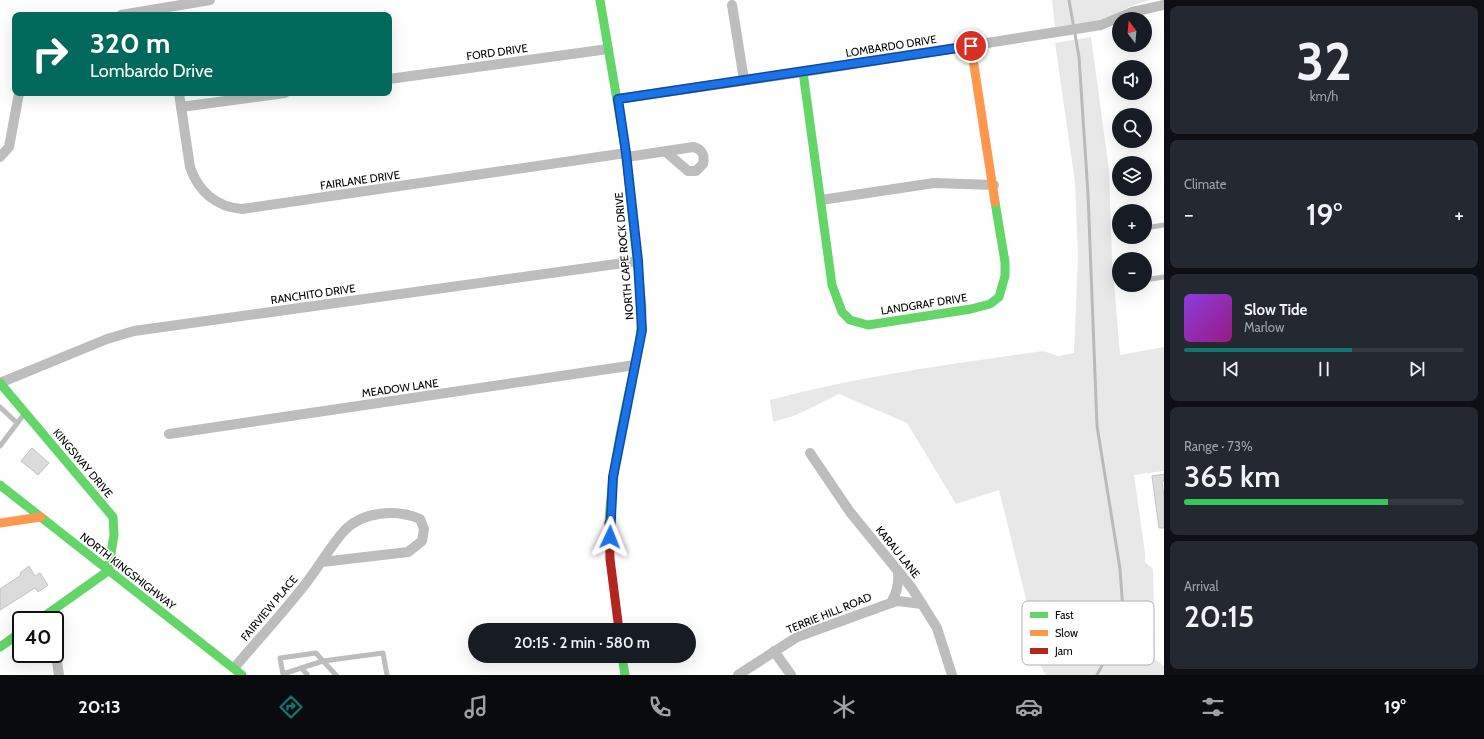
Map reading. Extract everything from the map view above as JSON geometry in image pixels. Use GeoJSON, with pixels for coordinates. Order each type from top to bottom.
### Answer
{"type":"FeatureCollection","features":[{"type":"Feature","properties":{"kind":"street"},"geometry":{"type":"LineString","coordinates":[[138,12],[210,0]]}},
{"type":"Feature","properties":{"kind":"street","name":"NORTH CAPE ROCK DRIVE"},"geometry":{"type":"LineString","coordinates":[[600,0],[627,155],[638,261],[642,330],[613,477],[609,548],[618,623]]}},
{"type":"Feature","properties":{"kind":"street"},"geometry":{"type":"LineString","coordinates":[[732,5],[744,80]]}},
{"type":"Feature","properties":{"kind":"street","name":"LOMBARDO DRIVE"},"geometry":{"type":"LineString","coordinates":[[618,99],[803,72],[1101,25],[1132,12],[1164,5]]}},
{"type":"Feature","properties":{"kind":"street","name":"LANDGRAF DRIVE"},"geometry":{"type":"LineString","coordinates":[[803,72],[832,285],[842,312],[850,320],[868,325],[971,309],[990,304],[999,297],[1005,276],[994,185],[971,46]]}},
{"type":"Feature","properties":{"kind":"street","name":"FORD DRIVE"},"geometry":{"type":"LineString","coordinates":[[392,79],[608,48]]}},
{"type":"Feature","properties":{"kind":"street"},"geometry":{"type":"LineString","coordinates":[[0,157],[9,147],[18,96]]}},
{"type":"Feature","properties":{"kind":"street","name":"FAIRLANE DRIVE"},"geometry":{"type":"LineString","coordinates":[[179,96],[190,167],[193,175],[208,196],[223,206],[232,208],[249,208],[627,155],[666,152]]}},
{"type":"Feature","properties":{"kind":"street"},"geometry":{"type":"LineString","coordinates":[[181,107],[263,96]]}},
{"type":"Feature","properties":{"kind":"street"},"geometry":{"type":"LineString","coordinates":[[821,200],[934,183],[994,185]]}},
{"type":"Feature","properties":{"kind":"street","name":"RANCHITO DRIVE"},"geometry":{"type":"LineString","coordinates":[[0,383],[107,339],[134,331],[638,261]]}},
{"type":"Feature","properties":{"kind":"street","name":"MEADOW LANE"},"geometry":{"type":"LineString","coordinates":[[169,434],[635,365]]}},
{"type":"Feature","properties":{"kind":"street","name":"KINGSWAY DRIVE"},"geometry":{"type":"LineString","coordinates":[[0,383],[113,517],[114,535],[108,571]]}},
{"type":"Feature","properties":{"kind":"street","name":"KARAU LANE"},"geometry":{"type":"LineString","coordinates":[[810,453],[850,512],[922,604],[936,628],[952,675]]}},
{"type":"Feature","properties":{"kind":"street","name":"NORTH KINGSHIGHWAY"},"geometry":{"type":"LineString","coordinates":[[0,485],[242,675]]}},
{"type":"Feature","properties":{"kind":"street","name":"FAIRVIEW PLACE"},"geometry":{"type":"LineString","coordinates":[[234,668],[303,587],[322,562],[330,548],[346,530],[365,518],[382,513],[409,515],[420,520],[424,529],[422,541],[408,552],[322,562]]}},
{"type":"Feature","properties":{"kind":"street"},"geometry":{"type":"LineString","coordinates":[[0,523],[41,517]]}},
{"type":"Feature","properties":{"kind":"street"},"geometry":{"type":"LineString","coordinates":[[57,611],[108,571]]}},
{"type":"Feature","properties":{"kind":"street"},"geometry":{"type":"LineString","coordinates":[[891,603],[899,582],[898,572]]}},
{"type":"Feature","properties":{"kind":"street","name":"TERRIE HILL ROAD"},"geometry":{"type":"LineString","coordinates":[[738,675],[797,637],[818,628],[898,601],[922,604]]}},
{"type":"Feature","properties":{"kind":"street"},"geometry":{"type":"LineString","coordinates":[[0,647],[12,638]]}},
{"type":"Feature","properties":{"kind":"street"},"geometry":{"type":"LineString","coordinates":[[774,651],[791,675]]}},
{"type":"Feature","properties":{"kind":"street"},"geometry":{"type":"LineString","coordinates":[[57,663],[59,675]]}},
{"type":"Feature","properties":{"kind":"street"},"geometry":{"type":"LineString","coordinates":[[623,663],[625,675]]}},
{"type":"Feature","properties":{"kind":"lane"},"geometry":{"type":"LineString","coordinates":[[1152,227],[1164,225]]}},
{"type":"Feature","properties":{"kind":"lane"},"geometry":{"type":"LineString","coordinates":[[1152,279],[1164,277]]}},
{"type":"Feature","properties":{"kind":"lane"},"geometry":{"type":"LineString","coordinates":[[0,408],[17,423]]}},
{"type":"Feature","properties":{"kind":"lane"},"geometry":{"type":"LineString","coordinates":[[0,446],[25,413]]}},
{"type":"Feature","properties":{"kind":"lane"},"geometry":{"type":"LineString","coordinates":[[336,675],[324,660],[316,653],[280,658],[283,675],[324,660],[383,653],[387,675]]}},
{"type":"Feature","properties":{"kind":"lane"},"geometry":{"type":"LineString","coordinates":[[301,668],[307,674]]}},
{"type":"Feature","properties":{"kind":"shaded area"},"geometry":{"type":"Polygon","coordinates":[[[1052,0],[1150,0],[1119,12],[1112,12],[1112,15],[1102,20],[1055,27],[1052,0]]]}},
{"type":"Feature","properties":{"kind":"shaded area"},"geometry":{"type":"Polygon","coordinates":[[[1091,37],[1109,170],[1112,292],[1115,292],[1120,355],[1164,347],[1164,471],[1134,475],[1145,562],[1153,569],[1154,601],[1027,601],[999,490],[956,504],[907,423],[839,394],[796,415],[773,422],[770,400],[838,384],[940,366],[1043,351],[1058,356],[1074,353],[1078,256],[1075,182],[1055,43],[1091,37]]]}},
{"type":"Feature","properties":{"kind":"shaded area"},"geometry":{"type":"Polygon","coordinates":[[[1154,614],[1155,659],[1164,666],[1164,675],[1046,675],[1040,665],[1154,665],[1154,614]]]}},
{"type":"Feature","properties":{"kind":"building"},"geometry":{"type":"Polygon","coordinates":[[[32,448],[49,463],[38,475],[21,461],[32,448]]]}},
{"type":"Feature","properties":{"kind":"building"},"geometry":{"type":"Polygon","coordinates":[[[1164,474],[1164,481],[1162,481],[1164,497],[1164,528],[1159,528],[1152,476],[1164,474]]]}},
{"type":"Feature","properties":{"kind":"building"},"geometry":{"type":"Polygon","coordinates":[[[29,566],[35,576],[40,573],[48,585],[38,592],[35,588],[0,610],[0,589],[21,575],[20,573],[29,566]]]}},
{"type":"Feature","properties":{"kind":"waterway"},"geometry":{"type":"LineString","coordinates":[[1069,0],[1079,57],[1088,194],[1097,426],[1120,569],[1122,601]]}},
{"type":"Feature","properties":{"kind":"waterway"},"geometry":{"type":"LineString","coordinates":[[1097,675],[1102,665]]}},
{"type":"Feature","properties":{"kind":"traffic: fast"},"geometry":{"type":"LineString","coordinates":[[600,0],[626,153],[642,308],[642,321],[638,347],[615,467],[609,523]]}},
{"type":"Feature","properties":{"kind":"traffic: fast"},"geometry":{"type":"LineString","coordinates":[[803,72],[832,285],[842,312],[850,320],[868,325],[971,309],[990,304],[999,297],[1005,276],[1005,262],[995,202]]}},
{"type":"Feature","properties":{"kind":"traffic: fast"},"geometry":{"type":"LineString","coordinates":[[0,383],[113,517],[114,535],[108,571],[52,611]]}},
{"type":"Feature","properties":{"kind":"traffic: fast"},"geometry":{"type":"LineString","coordinates":[[0,485],[242,675]]}},
{"type":"Feature","properties":{"kind":"traffic: fast"},"geometry":{"type":"LineString","coordinates":[[0,647],[12,638]]}},
{"type":"Feature","properties":{"kind":"traffic: fast"},"geometry":{"type":"LineString","coordinates":[[623,663],[625,675]]}},
{"type":"Feature","properties":{"kind":"traffic: slow"},"geometry":{"type":"LineString","coordinates":[[971,46],[995,202]]}},
{"type":"Feature","properties":{"kind":"traffic: slow"},"geometry":{"type":"LineString","coordinates":[[0,523],[41,517]]}},
{"type":"Feature","properties":{"kind":"traffic: jam"},"geometry":{"type":"LineString","coordinates":[[609,523],[610,559],[618,623]]}},
{"type":"Feature","properties":{"kind":"route"},"geometry":{"type":"LineString","coordinates":[[610,537],[613,477],[642,330],[642,308],[638,261],[626,153],[618,99],[971,46]]}}]}
